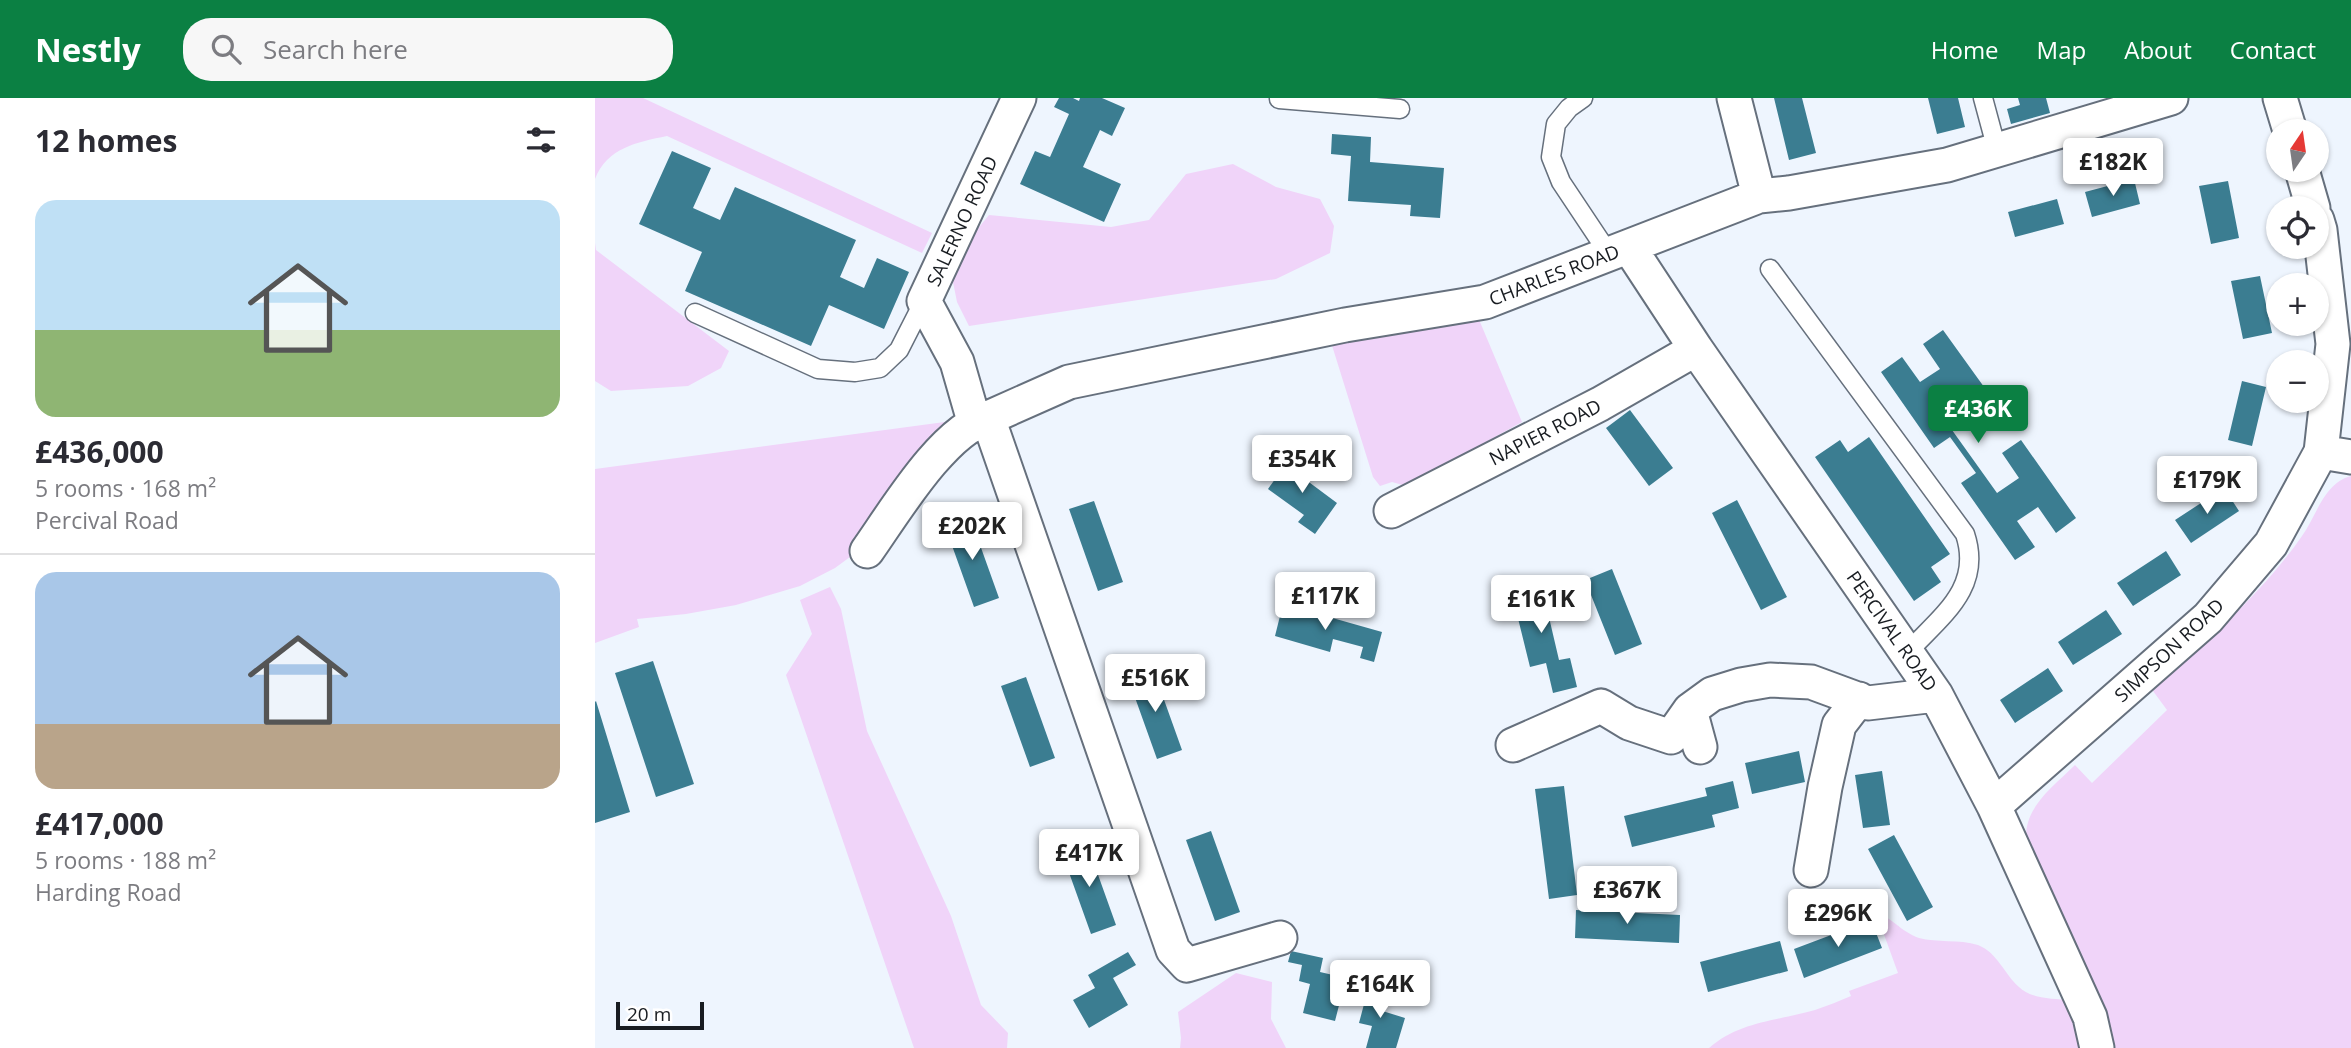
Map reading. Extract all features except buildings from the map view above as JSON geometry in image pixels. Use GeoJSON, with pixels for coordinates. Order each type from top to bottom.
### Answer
{"type":"FeatureCollection","features":[{"type":"Feature","properties":{"kind":"street","name":"SALERNO ROAD"},"geometry":{"type":"LineString","coordinates":[[1019,98],[924,302],[957,362],[981,419],[1173,950],[1187,965],[1280,938]]}},
{"type":"Feature","properties":{"kind":"street"},"geometry":{"type":"LineString","coordinates":[[1734,98],[1759,196]]}},
{"type":"Feature","properties":{"kind":"street","name":"CHARLES ROAD"},"geometry":{"type":"LineString","coordinates":[[867,551],[933,459],[981,419],[1069,382],[1345,325],[1485,302],[1759,196],[1947,165],[1997,150],[2092,109],[2171,98]]}},
{"type":"Feature","properties":{"kind":"street"},"geometry":{"type":"LineString","coordinates":[[2280,98],[2286,119]]}},
{"type":"Feature","properties":{"kind":"street","name":"PERCIVAL ROAD"},"geometry":{"type":"LineString","coordinates":[[1619,251],[1696,349],[1936,695],[1994,806],[2090,1017],[2097,1048]]}},
{"type":"Feature","properties":{"kind":"street","name":"SIMPSON ROAD"},"geometry":{"type":"LineString","coordinates":[[1994,806],[2208,618],[2271,544],[2336,455],[2333,344],[2323,259]]}},
{"type":"Feature","properties":{"kind":"street","name":"NAPIER ROAD"},"geometry":{"type":"LineString","coordinates":[[1391,511],[1600,404],[1696,349]]}},
{"type":"Feature","properties":{"kind":"street"},"geometry":{"type":"LineString","coordinates":[[1513,745],[1601,706],[1629,723],[1671,737],[1690,710],[1712,695],[1741,685],[1770,680],[1811,682],[1868,703],[1936,695]]}},
{"type":"Feature","properties":{"kind":"street"},"geometry":{"type":"LineString","coordinates":[[1811,870],[1839,725],[1859,699]]}},
{"type":"Feature","properties":{"kind":"street"},"geometry":{"type":"LineString","coordinates":[[1690,710],[1700,747]]}},
{"type":"Feature","properties":{"kind":"lane"},"geometry":{"type":"LineString","coordinates":[[1271,98],[1400,109]]}},
{"type":"Feature","properties":{"kind":"lane"},"geometry":{"type":"LineString","coordinates":[[1583,98],[1569,108],[1556,124],[1551,157],[1561,182],[1619,251]]}},
{"type":"Feature","properties":{"kind":"lane"},"geometry":{"type":"LineString","coordinates":[[1983,98],[1997,150]]}},
{"type":"Feature","properties":{"kind":"lane"},"geometry":{"type":"LineString","coordinates":[[1769,269],[1965,534],[1971,552],[1969,575],[1959,596],[1907,653]]}},
{"type":"Feature","properties":{"kind":"lane"},"geometry":{"type":"LineString","coordinates":[[695,313],[818,369],[855,372],[880,368],[899,350],[924,302]]}},
{"type":"Feature","properties":{"kind":"shaded area"},"geometry":{"type":"Polygon","coordinates":[[[595,98],[643,98],[932,233],[922,253],[667,136],[634,144],[615,153],[600,168],[595,179],[595,98]]]}},
{"type":"Feature","properties":{"kind":"shaded area"},"geometry":{"type":"Polygon","coordinates":[[[1233,164],[1276,187],[1320,199],[1334,226],[1330,253],[1276,279],[969,326],[957,302],[953,282],[971,237],[989,215],[1111,227],[1149,220],[1186,174],[1233,164]]]}},
{"type":"Feature","properties":{"kind":"shaded area"},"geometry":{"type":"Polygon","coordinates":[[[595,243],[596,250],[729,351],[721,368],[688,386],[611,391],[595,381],[595,243]]]}},
{"type":"Feature","properties":{"kind":"shaded area"},"geometry":{"type":"Polygon","coordinates":[[[1475,310],[1522,422],[1406,486],[1392,482],[1380,486],[1373,477],[1330,339],[1475,310]]]}},
{"type":"Feature","properties":{"kind":"shaded area"},"geometry":{"type":"Polygon","coordinates":[[[967,419],[899,476],[892,485],[869,543],[835,568],[800,586],[736,605],[637,619],[639,627],[595,643],[595,469],[967,419]]]}},
{"type":"Feature","properties":{"kind":"shaded area"},"geometry":{"type":"Polygon","coordinates":[[[2351,476],[2351,1048],[2113,1048],[2078,947],[2026,837],[2031,815],[2050,789],[2075,765],[2092,783],[2167,710],[2153,691],[2251,598],[2286,558],[2334,485],[2351,476]]]}},
{"type":"Feature","properties":{"kind":"shaded area"},"geometry":{"type":"Polygon","coordinates":[[[830,587],[841,609],[867,731],[951,916],[981,1005],[1008,1033],[1007,1048],[914,1048],[786,675],[812,634],[800,600],[830,587]]]}},
{"type":"Feature","properties":{"kind":"shaded area"},"geometry":{"type":"Polygon","coordinates":[[[1872,911],[1919,938],[1978,945],[1996,958],[2024,991],[2043,998],[2070,1000],[2087,1048],[1709,1048],[1733,1032],[1819,1008],[1851,996],[1849,991],[1898,973],[1878,918],[1867,922],[1865,913],[1872,911]]]}},
{"type":"Feature","properties":{"kind":"shaded area"},"geometry":{"type":"Polygon","coordinates":[[[1236,973],[1272,982],[1271,1019],[1286,1048],[1180,1048],[1178,1012],[1236,973]]]}}]}
